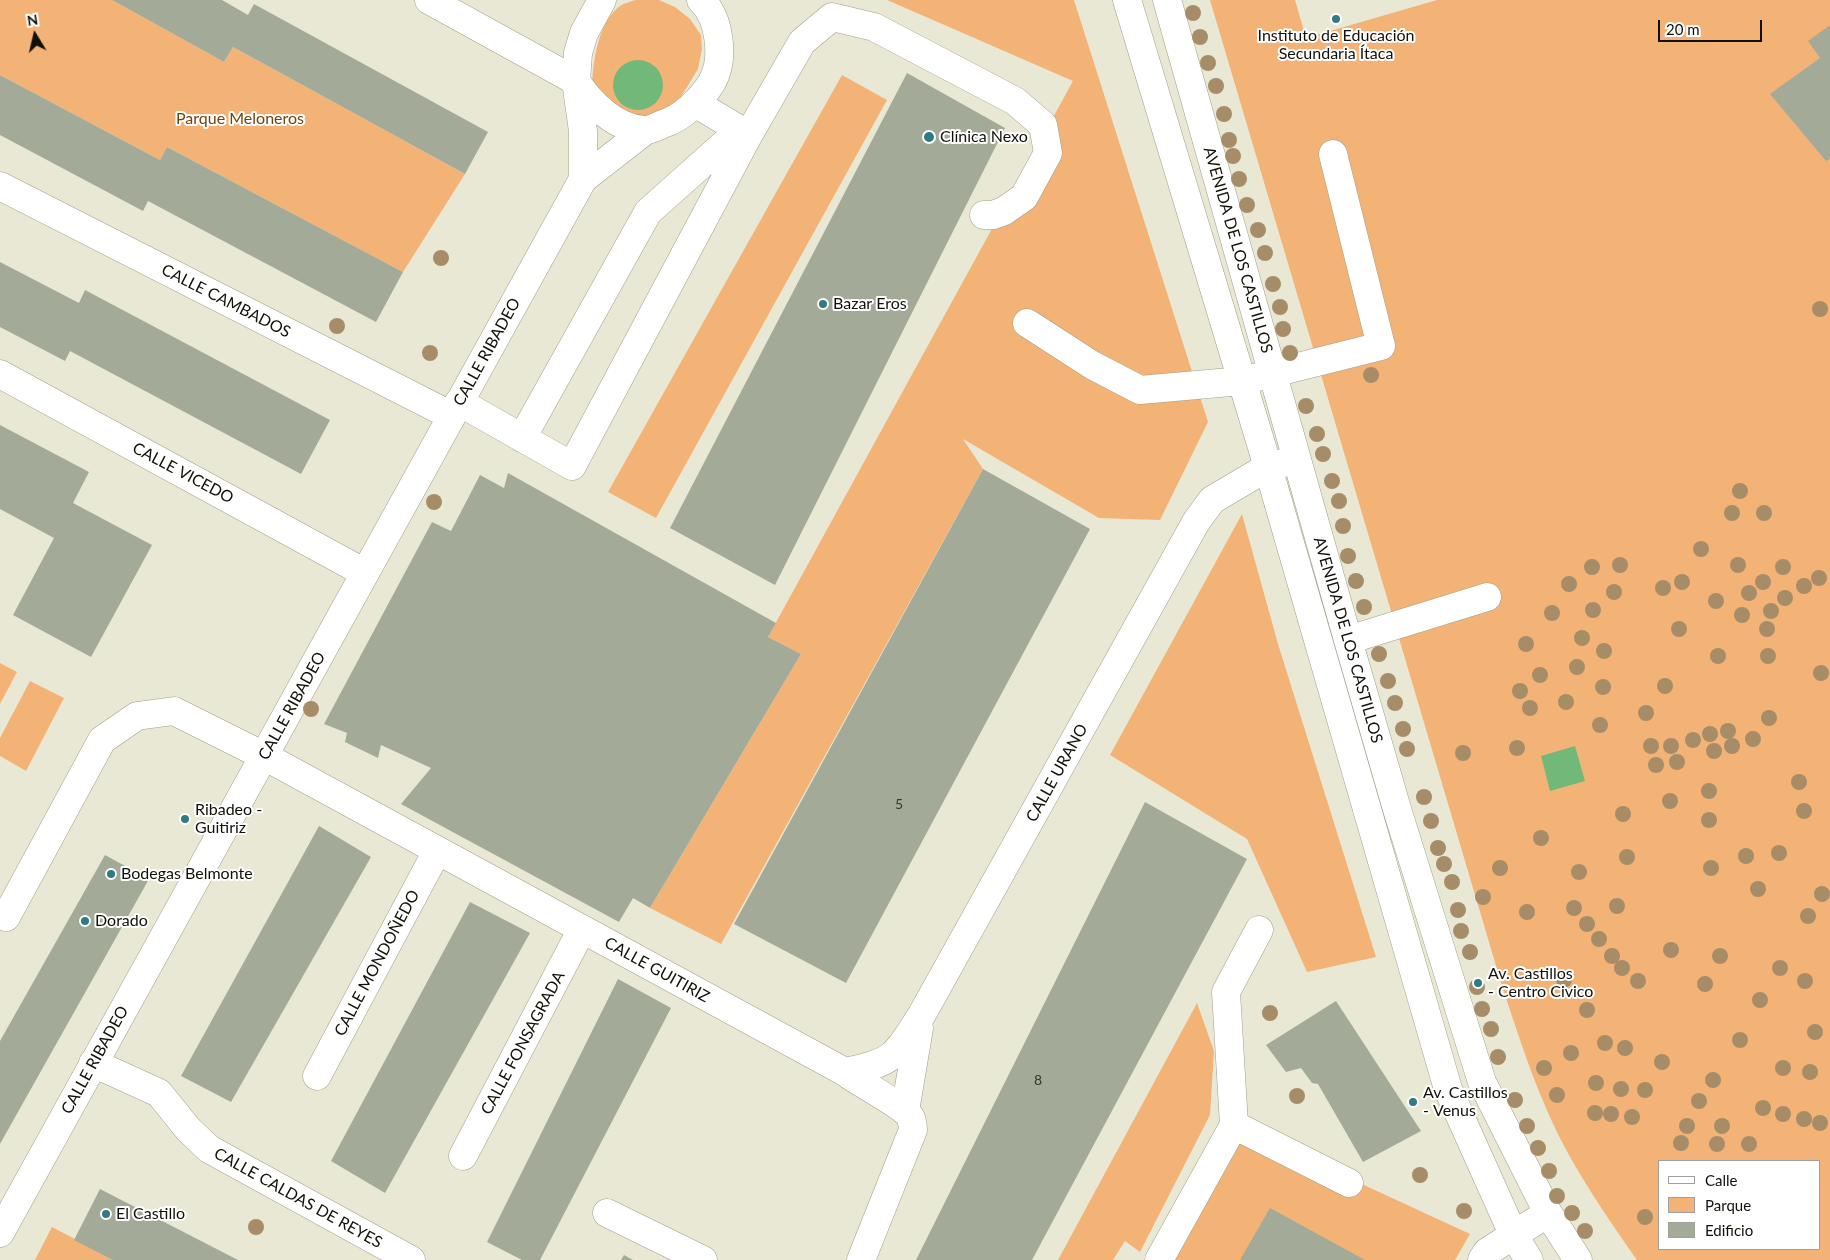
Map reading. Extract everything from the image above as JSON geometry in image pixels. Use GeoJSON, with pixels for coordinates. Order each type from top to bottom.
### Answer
{"type":"FeatureCollection","features":[{"type":"Feature","properties":{"kind":"street"},"geometry":{"type":"LineString","coordinates":[[429,0],[576,81],[586,96],[616,122],[646,130],[673,121],[695,103],[712,81],[719,54],[717,31],[707,3]]}},
{"type":"Feature","properties":{"kind":"street","name":"CALLE RIBADEO"},"geometry":{"type":"LineString","coordinates":[[583,179],[583,131],[576,81],[578,53],[584,33],[602,0]]}},
{"type":"Feature","properties":{"kind":"street","name":"AVENIDA DE LOS CASTILLOS"},"geometry":{"type":"LineString","coordinates":[[1127,0],[1268,467],[1448,1089],[1513,1234],[1530,1260]]}},
{"type":"Feature","properties":{"kind":"street","name":"AVENIDA DE LOS CASTILLOS"},"geometry":{"type":"LineString","coordinates":[[1167,0],[1397,809],[1482,1082],[1548,1213],[1578,1260]]}},
{"type":"Feature","properties":{"kind":"street"},"geometry":{"type":"LineString","coordinates":[[522,438],[648,212],[745,132],[802,42],[832,17],[874,28],[1016,101],[1043,125],[1048,153],[1024,197],[1004,211],[993,215],[984,215]]}},
{"type":"Feature","properties":{"kind":"street"},"geometry":{"type":"LineString","coordinates":[[695,103],[745,132]]}},
{"type":"Feature","properties":{"kind":"street","name":"CALLE RIBADEO"},"geometry":{"type":"LineString","coordinates":[[0,1233],[583,179],[646,130]]}},
{"type":"Feature","properties":{"kind":"street","name":"CALLE CAMBADOS"},"geometry":{"type":"LineString","coordinates":[[0,186],[456,409],[522,438],[572,466],[745,132]]}},
{"type":"Feature","properties":{"kind":"street"},"geometry":{"type":"LineString","coordinates":[[1027,323],[1092,365],[1140,390],[1242,381],[1381,346],[1333,154]]}},
{"type":"Feature","properties":{"kind":"street","name":"CALLE VICEDO"},"geometry":{"type":"LineString","coordinates":[[0,374],[365,573]]}},
{"type":"Feature","properties":{"kind":"street","name":"CALLE URANO"},"geometry":{"type":"LineString","coordinates":[[845,1072],[876,1066],[896,1054],[921,1016],[1196,522],[1212,500],[1268,467],[1297,459]]}},
{"type":"Feature","properties":{"kind":"street"},"geometry":{"type":"LineString","coordinates":[[1348,640],[1487,598]]}},
{"type":"Feature","properties":{"kind":"street","name":"CALLE GUITIRIZ"},"geometry":{"type":"LineString","coordinates":[[2,920],[102,740],[137,716],[174,711],[264,756],[845,1072],[859,1084],[905,1111]]}},
{"type":"Feature","properties":{"kind":"street","name":"CALLE MONDOÑEDO"},"geometry":{"type":"LineString","coordinates":[[317,1076],[437,850]]}},
{"type":"Feature","properties":{"kind":"street","name":"CALLE FONSAGRADA"},"geometry":{"type":"LineString","coordinates":[[463,1156],[582,929]]}},
{"type":"Feature","properties":{"kind":"street"},"geometry":{"type":"LineString","coordinates":[[1159,1260],[1234,1125],[1226,992],[1259,930]]}},
{"type":"Feature","properties":{"kind":"street"},"geometry":{"type":"LineString","coordinates":[[861,1260],[914,1130],[911,1118],[905,1111],[921,1016]]}},
{"type":"Feature","properties":{"kind":"street","name":"CALLE CALDAS DE REYES"},"geometry":{"type":"LineString","coordinates":[[93,1063],[159,1094],[209,1149],[411,1260]]}},
{"type":"Feature","properties":{"kind":"street"},"geometry":{"type":"LineString","coordinates":[[1234,1125],[1349,1182]]}},
{"type":"Feature","properties":{"kind":"street"},"geometry":{"type":"LineString","coordinates":[[607,1213],[703,1260]]}},
{"type":"Feature","properties":{"kind":"street"},"geometry":{"type":"LineString","coordinates":[[1482,1260],[1487,1252],[1548,1213]]}},
{"type":"Feature","properties":{"kind":"green space","name":"Parque Meloneros"},"geometry":{"type":"Polygon","coordinates":[[[0,0],[112,0],[224,62],[233,47],[465,174],[403,272],[167,147],[160,160],[0,75],[0,0]]]}},
{"type":"Feature","properties":{"kind":"green space"},"geometry":{"type":"Polygon","coordinates":[[[635,0],[659,0],[675,7],[690,19],[701,35],[702,49],[698,69],[679,100],[661,115],[641,119],[621,114],[592,87],[595,55],[606,22],[620,6],[635,0]]]}},
{"type":"Feature","properties":{"kind":"green space"},"geometry":{"type":"Polygon","coordinates":[[[887,0],[1074,0],[1208,422],[1160,520],[1099,518],[963,439],[983,469],[721,944],[650,908],[801,654],[768,637],[1073,81],[887,0]]]}},
{"type":"Feature","properties":{"kind":"green space"},"geometry":{"type":"Polygon","coordinates":[[[1210,0],[1295,0],[1306,38],[1437,0],[1830,0],[1830,1260],[1637,1260],[1593,1195],[1558,1135],[1531,1072],[1516,1029],[1210,0]]]}},
{"type":"Feature","properties":{"kind":"green space"},"geometry":{"type":"Polygon","coordinates":[[[842,75],[887,100],[656,518],[608,492],[842,75]]]}},
{"type":"Feature","properties":{"kind":"green space"},"geometry":{"type":"Polygon","coordinates":[[[1242,514],[1278,644],[1376,957],[1307,972],[1247,839],[1110,755],[1242,514]]]}},
{"type":"Feature","properties":{"kind":"green space"},"geometry":{"type":"Polygon","coordinates":[[[0,663],[17,672],[0,704],[0,663]]]}},
{"type":"Feature","properties":{"kind":"green space"},"geometry":{"type":"Polygon","coordinates":[[[30,681],[64,698],[26,771],[0,756],[0,738],[30,681]]]}},
{"type":"Feature","properties":{"kind":"green space"},"geometry":{"type":"Polygon","coordinates":[[[1197,1003],[1214,1051],[1210,1115],[1140,1252],[1125,1241],[1113,1260],[1058,1260],[1197,1003]]]}},
{"type":"Feature","properties":{"kind":"green space"},"geometry":{"type":"Polygon","coordinates":[[[1234,1125],[1470,1234],[1455,1260],[1159,1260],[1234,1125]]]}},
{"type":"Feature","properties":{"kind":"green space"},"geometry":{"type":"Polygon","coordinates":[[[52,1227],[115,1260],[35,1260],[52,1227]]]}},
{"type":"Feature","properties":{"kind":"shaded area"},"geometry":{"type":"Polygon","coordinates":[[[638,60],[652,64],[659,71],[663,85],[659,99],[652,106],[638,110],[624,106],[617,99],[613,85],[617,71],[624,64],[638,60]]]}},
{"type":"Feature","properties":{"kind":"shaded area"},"geometry":{"type":"Polygon","coordinates":[[[1575,746],[1585,781],[1550,791],[1541,756],[1575,746]]]}},
{"type":"Feature","properties":{"kind":"building"},"geometry":{"type":"Polygon","coordinates":[[[112,0],[222,0],[248,15],[254,4],[488,132],[465,174],[233,47],[224,62],[112,0]]]}},
{"type":"Feature","properties":{"kind":"building"},"geometry":{"type":"Polygon","coordinates":[[[1830,25],[1830,159],[1826,161],[1770,94],[1820,58],[1808,41],[1830,25]]]}},
{"type":"Feature","properties":{"kind":"building"},"geometry":{"type":"Polygon","coordinates":[[[907,73],[1005,128],[775,585],[670,528],[907,73]]]}},
{"type":"Feature","properties":{"kind":"building"},"geometry":{"type":"Polygon","coordinates":[[[0,75],[160,160],[167,147],[403,272],[376,322],[148,201],[143,211],[0,135],[0,75]]]}},
{"type":"Feature","properties":{"kind":"building"},"geometry":{"type":"Polygon","coordinates":[[[0,262],[79,303],[85,290],[330,420],[301,474],[70,351],[65,361],[0,327],[0,262]]]}},
{"type":"Feature","properties":{"kind":"building"},"geometry":{"type":"Polygon","coordinates":[[[0,425],[89,472],[73,503],[152,545],[91,657],[13,615],[54,538],[0,509],[0,425]]]}},
{"type":"Feature","properties":{"kind":"building"},"geometry":{"type":"Polygon","coordinates":[[[983,469],[1090,529],[846,983],[734,924],[983,469]]]}},
{"type":"Feature","properties":{"kind":"building"},"geometry":{"type":"Polygon","coordinates":[[[508,473],[776,623],[768,637],[801,654],[650,908],[633,898],[619,922],[401,804],[431,768],[381,745],[378,758],[345,742],[347,733],[324,724],[432,522],[451,531],[480,475],[504,488],[508,473]]]}},
{"type":"Feature","properties":{"kind":"building"},"geometry":{"type":"Polygon","coordinates":[[[1145,802],[1247,859],[1032,1260],[916,1260],[1145,802]]]}},
{"type":"Feature","properties":{"kind":"building"},"geometry":{"type":"Polygon","coordinates":[[[319,826],[371,857],[231,1102],[181,1076],[319,826]]]}},
{"type":"Feature","properties":{"kind":"building"},"geometry":{"type":"Polygon","coordinates":[[[105,855],[149,879],[0,1144],[0,1041],[105,855]]]}},
{"type":"Feature","properties":{"kind":"building"},"geometry":{"type":"Polygon","coordinates":[[[470,902],[530,933],[385,1193],[331,1161],[470,902]]]}},
{"type":"Feature","properties":{"kind":"building"},"geometry":{"type":"Polygon","coordinates":[[[618,979],[671,1008],[540,1260],[522,1260],[487,1242],[618,979]]]}},
{"type":"Feature","properties":{"kind":"building"},"geometry":{"type":"Polygon","coordinates":[[[1336,1001],[1421,1131],[1363,1162],[1318,1084],[1312,1083],[1301,1068],[1286,1072],[1266,1045],[1336,1001]]]}},
{"type":"Feature","properties":{"kind":"building"},"geometry":{"type":"Polygon","coordinates":[[[100,1189],[238,1260],[113,1260],[74,1240],[100,1189]]]}},
{"type":"Feature","properties":{"kind":"building"},"geometry":{"type":"Polygon","coordinates":[[[1270,1208],[1365,1260],[1240,1260],[1270,1208]]]}},
{"type":"Feature","properties":{"kind":"building"},"geometry":{"type":"Polygon","coordinates":[[[624,1255],[633,1260],[621,1260],[624,1255]]]}},
{"type":"Feature","properties":{"kind":"place","name":"Instituto de Educación Secundaria Ítaca"},"geometry":{"type":"Point","coordinates":[1336,19]}},
{"type":"Feature","properties":{"kind":"place","name":"Clínica Nexo"},"geometry":{"type":"Point","coordinates":[929,137]}},
{"type":"Feature","properties":{"kind":"place","name":"Bazar Eros"},"geometry":{"type":"Point","coordinates":[823,304]}},
{"type":"Feature","properties":{"kind":"place","name":"Ribadeo - Guitiriz"},"geometry":{"type":"Point","coordinates":[185,819]}},
{"type":"Feature","properties":{"kind":"place","name":"Bodegas Belmonte"},"geometry":{"type":"Point","coordinates":[111,874]}},
{"type":"Feature","properties":{"kind":"place","name":"Dorado"},"geometry":{"type":"Point","coordinates":[85,921]}},
{"type":"Feature","properties":{"kind":"place","name":"Av. Castillos - Centro Civico"},"geometry":{"type":"Point","coordinates":[1478,983]}},
{"type":"Feature","properties":{"kind":"place","name":"Av. Castillos - Venus"},"geometry":{"type":"Point","coordinates":[1413,1102]}},
{"type":"Feature","properties":{"kind":"place","name":"El Castillo"},"geometry":{"type":"Point","coordinates":[106,1214]}}]}
